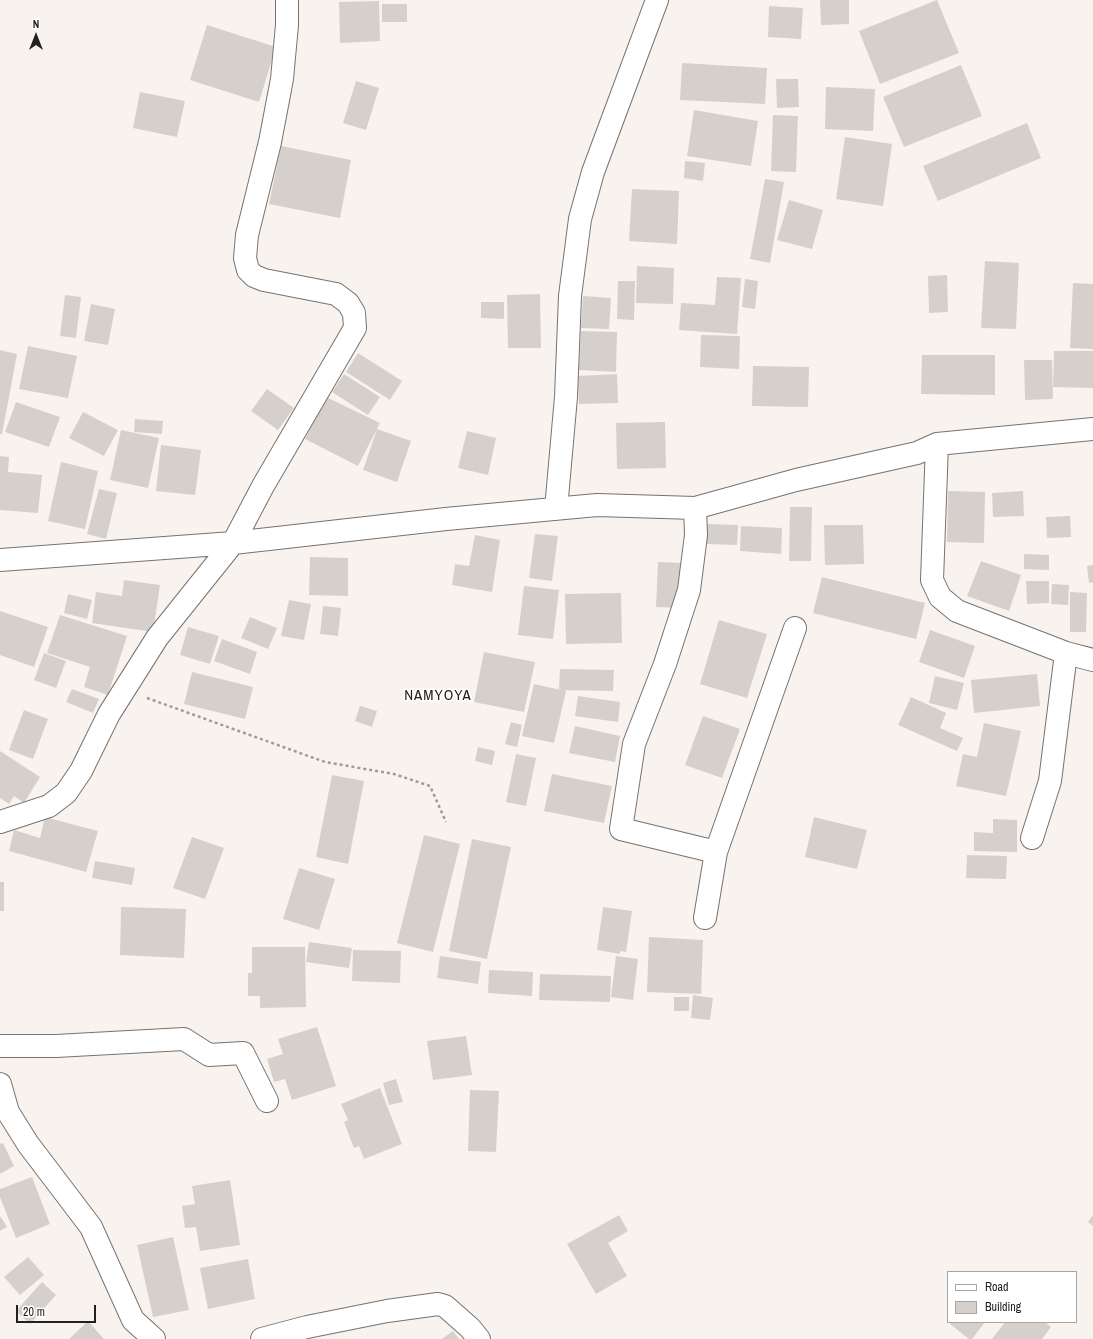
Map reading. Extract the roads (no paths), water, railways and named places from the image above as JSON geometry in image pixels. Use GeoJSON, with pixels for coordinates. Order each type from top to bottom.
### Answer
{"type":"FeatureCollection","features":[{"type":"Feature","properties":{"kind":"street"},"geometry":{"type":"LineString","coordinates":[[0,822],[49,806],[66,793],[81,771],[109,714],[157,638],[233,543],[263,486],[355,328],[354,313],[348,303],[336,294],[259,278],[254,276],[248,270],[245,258],[247,235],[270,142],[282,79],[287,25],[287,0]]}},
{"type":"Feature","properties":{"kind":"street"},"geometry":{"type":"LineString","coordinates":[[556,509],[566,397],[570,296],[580,219],[593,172],[658,0]]}},
{"type":"Feature","properties":{"kind":"street"},"geometry":{"type":"LineString","coordinates":[[0,560],[233,543],[597,505],[695,508],[796,480],[916,453],[937,444],[1093,429]]}},
{"type":"Feature","properties":{"kind":"street"},"geometry":{"type":"LineString","coordinates":[[937,444],[932,580],[940,597],[957,611],[1066,653],[1093,660]]}},
{"type":"Feature","properties":{"kind":"street"},"geometry":{"type":"LineString","coordinates":[[695,508],[696,535],[688,590],[665,664],[634,744],[621,829],[716,852]]}},
{"type":"Feature","properties":{"kind":"street"},"geometry":{"type":"LineString","coordinates":[[705,918],[716,852],[795,628]]}},
{"type":"Feature","properties":{"kind":"street"},"geometry":{"type":"LineString","coordinates":[[1032,838],[1050,781],[1066,653]]}},
{"type":"Feature","properties":{"kind":"street"},"geometry":{"type":"LineString","coordinates":[[0,1046],[56,1046],[184,1039],[209,1055],[243,1053],[267,1101]]}},
{"type":"Feature","properties":{"kind":"street"},"geometry":{"type":"LineString","coordinates":[[0,1084],[8,1112],[28,1144],[91,1227],[133,1320],[154,1339]]}},
{"type":"Feature","properties":{"kind":"street"},"geometry":{"type":"LineString","coordinates":[[262,1339],[307,1327],[387,1311],[438,1304],[445,1306],[470,1328],[479,1339]]}},
{"type":"Feature","properties":{"kind":"district","name":"NAMYOYA"},"geometry":{"type":"Point","coordinates":[438,696]}}]}
